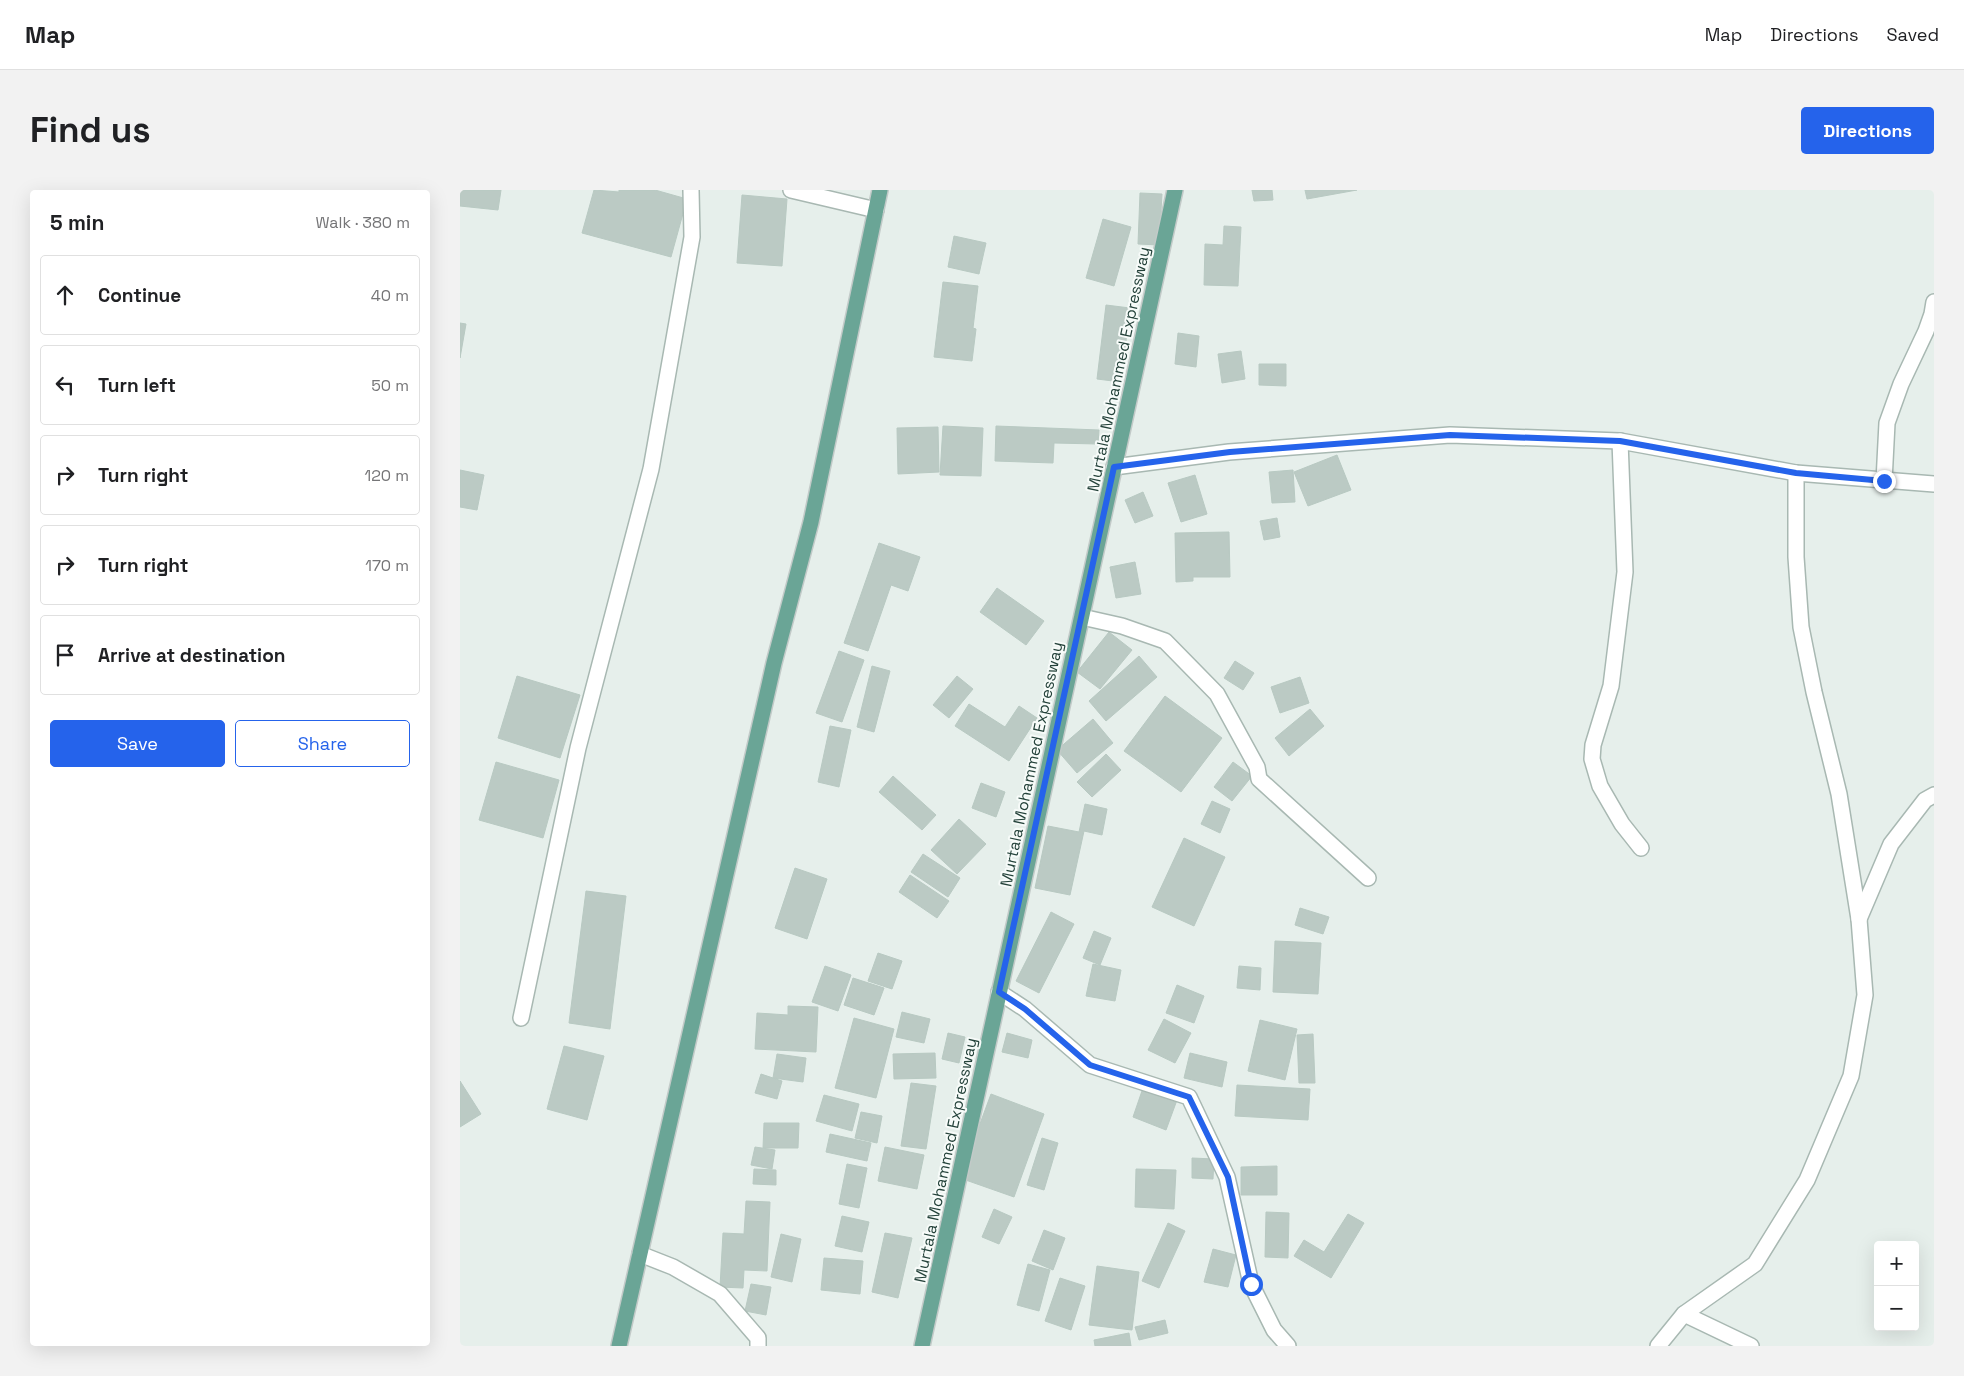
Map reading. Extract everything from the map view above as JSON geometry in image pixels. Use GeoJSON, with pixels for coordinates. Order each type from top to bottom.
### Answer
{"type":"FeatureCollection","features":[{"type":"Feature","properties":{"kind":"main road"},"geometry":{"type":"LineString","coordinates":[[619,1346],[774,663],[811,522],[880,190]]}},
{"type":"Feature","properties":{"kind":"main road","name":"Murtala Mohammed Expressway"},"geometry":{"type":"LineString","coordinates":[[922,1346],[1175,190]]}},
{"type":"Feature","properties":{"kind":"street"},"geometry":{"type":"LineString","coordinates":[[521,1018],[578,748],[652,469],[692,237],[691,190]]}},
{"type":"Feature","properties":{"kind":"street"},"geometry":{"type":"LineString","coordinates":[[791,190],[876,210]]}},
{"type":"Feature","properties":{"kind":"street"},"geometry":{"type":"LineString","coordinates":[[1884,481],[1887,423],[1901,384],[1926,331],[1934,302]]}},
{"type":"Feature","properties":{"kind":"street"},"geometry":{"type":"LineString","coordinates":[[1114,467],[1230,452],[1450,435],[1620,441],[1796,473],[1934,484]]}},
{"type":"Feature","properties":{"kind":"street"},"geometry":{"type":"LineString","coordinates":[[1620,441],[1625,572],[1611,686],[1594,745],[1592,759],[1600,786],[1622,824],[1641,848]]}},
{"type":"Feature","properties":{"kind":"street"},"geometry":{"type":"LineString","coordinates":[[1658,1346],[1684,1314],[1755,1264],[1807,1180],[1851,1076],[1866,995],[1859,919],[1839,794],[1800,626],[1796,557],[1796,473]]}},
{"type":"Feature","properties":{"kind":"street"},"geometry":{"type":"LineString","coordinates":[[1082,617],[1122,626],[1164,641],[1217,694],[1256,767],[1259,779],[1368,878]]}},
{"type":"Feature","properties":{"kind":"street"},"geometry":{"type":"LineString","coordinates":[[1859,919],[1891,844],[1926,800],[1934,795]]}},
{"type":"Feature","properties":{"kind":"street"},"geometry":{"type":"LineString","coordinates":[[999,992],[1025,1009],[1090,1065],[1189,1097],[1228,1177],[1251,1284],[1274,1330],[1288,1346]]}},
{"type":"Feature","properties":{"kind":"street"},"geometry":{"type":"LineString","coordinates":[[640,1254],[673,1267],[720,1294],[758,1338],[758,1346]]}},
{"type":"Feature","properties":{"kind":"street"},"geometry":{"type":"LineString","coordinates":[[1684,1314],[1751,1346]]}},
{"type":"Feature","properties":{"kind":"building"},"geometry":{"type":"Polygon","coordinates":[[[460,190],[501,190],[498,210],[460,206],[460,190]]]}},
{"type":"Feature","properties":{"kind":"building"},"geometry":{"type":"Polygon","coordinates":[[[594,190],[619,192],[619,190],[655,190],[687,199],[671,257],[582,233],[594,190]]]}},
{"type":"Feature","properties":{"kind":"building"},"geometry":{"type":"Polygon","coordinates":[[[1252,190],[1272,190],[1273,200],[1254,201],[1252,190]]]}},
{"type":"Feature","properties":{"kind":"building"},"geometry":{"type":"Polygon","coordinates":[[[1305,190],[1357,190],[1307,199],[1305,190]]]}},
{"type":"Feature","properties":{"kind":"building"},"geometry":{"type":"Polygon","coordinates":[[[1140,193],[1162,194],[1159,245],[1138,244],[1140,193]]]}},
{"type":"Feature","properties":{"kind":"building"},"geometry":{"type":"Polygon","coordinates":[[[742,195],[787,199],[782,266],[737,263],[742,195]]]}},
{"type":"Feature","properties":{"kind":"building"},"geometry":{"type":"Polygon","coordinates":[[[1103,219],[1131,227],[1114,286],[1086,278],[1103,219]]]}},
{"type":"Feature","properties":{"kind":"building"},"geometry":{"type":"Polygon","coordinates":[[[1224,226],[1241,227],[1238,286],[1204,285],[1205,244],[1223,245],[1224,226]]]}},
{"type":"Feature","properties":{"kind":"building"},"geometry":{"type":"Polygon","coordinates":[[[954,236],[986,243],[979,274],[948,267],[954,236]]]}},
{"type":"Feature","properties":{"kind":"building"},"geometry":{"type":"Polygon","coordinates":[[[943,282],[978,286],[973,328],[976,329],[972,361],[934,357],[943,282]]]}},
{"type":"Feature","properties":{"kind":"building"},"geometry":{"type":"Polygon","coordinates":[[[1106,305],[1130,308],[1121,382],[1097,379],[1106,305]]]}},
{"type":"Feature","properties":{"kind":"building"},"geometry":{"type":"Polygon","coordinates":[[[460,323],[466,324],[460,358],[460,323]]]}},
{"type":"Feature","properties":{"kind":"building"},"geometry":{"type":"Polygon","coordinates":[[[1178,333],[1199,336],[1196,367],[1175,364],[1178,333]]]}},
{"type":"Feature","properties":{"kind":"building"},"geometry":{"type":"Polygon","coordinates":[[[1241,351],[1245,379],[1222,383],[1218,354],[1241,351]]]}},
{"type":"Feature","properties":{"kind":"building"},"geometry":{"type":"Polygon","coordinates":[[[1259,364],[1286,364],[1286,386],[1259,385],[1259,364]]]}},
{"type":"Feature","properties":{"kind":"building"},"geometry":{"type":"Polygon","coordinates":[[[943,426],[983,428],[981,476],[940,475],[943,426]]]}},
{"type":"Feature","properties":{"kind":"building"},"geometry":{"type":"Polygon","coordinates":[[[996,426],[1099,430],[1098,444],[1054,443],[1053,463],[995,461],[996,426]]]}},
{"type":"Feature","properties":{"kind":"building"},"geometry":{"type":"Polygon","coordinates":[[[938,427],[939,472],[898,474],[897,428],[938,427]]]}},
{"type":"Feature","properties":{"kind":"building"},"geometry":{"type":"Polygon","coordinates":[[[1337,455],[1351,490],[1308,506],[1294,472],[1337,455]]]}},
{"type":"Feature","properties":{"kind":"building"},"geometry":{"type":"Polygon","coordinates":[[[460,470],[484,475],[477,510],[460,507],[460,470]]]}},
{"type":"Feature","properties":{"kind":"building"},"geometry":{"type":"Polygon","coordinates":[[[1293,470],[1295,502],[1272,503],[1269,472],[1293,470]]]}},
{"type":"Feature","properties":{"kind":"building"},"geometry":{"type":"Polygon","coordinates":[[[1195,475],[1207,514],[1181,522],[1168,483],[1195,475]]]}},
{"type":"Feature","properties":{"kind":"building"},"geometry":{"type":"Polygon","coordinates":[[[1143,492],[1153,516],[1135,523],[1125,500],[1143,492]]]}},
{"type":"Feature","properties":{"kind":"building"},"geometry":{"type":"Polygon","coordinates":[[[1277,518],[1280,537],[1264,540],[1260,521],[1277,518]]]}},
{"type":"Feature","properties":{"kind":"building"},"geometry":{"type":"Polygon","coordinates":[[[1229,532],[1230,577],[1193,577],[1193,581],[1176,582],[1175,533],[1229,532]]]}},
{"type":"Feature","properties":{"kind":"building"},"geometry":{"type":"Polygon","coordinates":[[[879,543],[920,557],[908,591],[891,585],[868,651],[844,643],[879,543]]]}},
{"type":"Feature","properties":{"kind":"building"},"geometry":{"type":"Polygon","coordinates":[[[1135,562],[1141,594],[1116,598],[1110,567],[1135,562]]]}},
{"type":"Feature","properties":{"kind":"building"},"geometry":{"type":"Polygon","coordinates":[[[997,588],[1044,621],[1026,645],[980,612],[997,588]]]}},
{"type":"Feature","properties":{"kind":"building"},"geometry":{"type":"Polygon","coordinates":[[[1109,632],[1132,650],[1100,689],[1077,672],[1109,632]]]}},
{"type":"Feature","properties":{"kind":"building"},"geometry":{"type":"Polygon","coordinates":[[[839,651],[864,660],[842,722],[816,713],[839,651]]]}},
{"type":"Feature","properties":{"kind":"building"},"geometry":{"type":"Polygon","coordinates":[[[1139,656],[1157,677],[1106,721],[1089,701],[1139,656]]]}},
{"type":"Feature","properties":{"kind":"building"},"geometry":{"type":"Polygon","coordinates":[[[1235,661],[1254,673],[1243,690],[1224,678],[1235,661]]]}},
{"type":"Feature","properties":{"kind":"building"},"geometry":{"type":"Polygon","coordinates":[[[872,666],[890,671],[874,732],[857,727],[872,666]]]}},
{"type":"Feature","properties":{"kind":"building"},"geometry":{"type":"Polygon","coordinates":[[[517,676],[580,695],[560,758],[498,738],[517,676]]]}},
{"type":"Feature","properties":{"kind":"building"},"geometry":{"type":"Polygon","coordinates":[[[957,676],[973,689],[949,718],[933,705],[957,676]]]}},
{"type":"Feature","properties":{"kind":"building"},"geometry":{"type":"Polygon","coordinates":[[[1300,677],[1309,703],[1280,713],[1271,687],[1300,677]]]}},
{"type":"Feature","properties":{"kind":"building"},"geometry":{"type":"Polygon","coordinates":[[[1165,696],[1222,738],[1181,792],[1124,751],[1165,696]]]}},
{"type":"Feature","properties":{"kind":"building"},"geometry":{"type":"Polygon","coordinates":[[[969,704],[1005,727],[1019,706],[1037,718],[1009,761],[955,726],[969,704]]]}},
{"type":"Feature","properties":{"kind":"building"},"geometry":{"type":"Polygon","coordinates":[[[1310,709],[1324,726],[1289,756],[1275,738],[1310,709]]]}},
{"type":"Feature","properties":{"kind":"building"},"geometry":{"type":"Polygon","coordinates":[[[1093,719],[1113,743],[1077,773],[1057,750],[1093,719]]]}},
{"type":"Feature","properties":{"kind":"building"},"geometry":{"type":"Polygon","coordinates":[[[830,726],[851,730],[839,787],[818,782],[830,726]]]}},
{"type":"Feature","properties":{"kind":"building"},"geometry":{"type":"Polygon","coordinates":[[[1106,754],[1121,770],[1092,797],[1077,782],[1106,754]]]}},
{"type":"Feature","properties":{"kind":"building"},"geometry":{"type":"Polygon","coordinates":[[[496,762],[559,780],[543,838],[479,820],[496,762]]]}},
{"type":"Feature","properties":{"kind":"building"},"geometry":{"type":"Polygon","coordinates":[[[1233,762],[1252,776],[1232,801],[1214,787],[1233,762]]]}},
{"type":"Feature","properties":{"kind":"building"},"geometry":{"type":"Polygon","coordinates":[[[893,776],[936,815],[922,830],[879,792],[893,776]]]}},
{"type":"Feature","properties":{"kind":"building"},"geometry":{"type":"Polygon","coordinates":[[[981,783],[1005,792],[996,817],[972,808],[981,783]]]}},
{"type":"Feature","properties":{"kind":"building"},"geometry":{"type":"Polygon","coordinates":[[[1212,801],[1230,809],[1220,833],[1201,824],[1212,801]]]}},
{"type":"Feature","properties":{"kind":"building"},"geometry":{"type":"Polygon","coordinates":[[[1085,804],[1107,809],[1102,835],[1084,831],[1070,895],[1035,888],[1048,826],[1079,832],[1085,804]]]}},
{"type":"Feature","properties":{"kind":"building"},"geometry":{"type":"Polygon","coordinates":[[[959,819],[986,844],[957,874],[931,850],[959,819]]]}},
{"type":"Feature","properties":{"kind":"building"},"geometry":{"type":"Polygon","coordinates":[[[1184,838],[1225,857],[1194,926],[1152,907],[1184,838]]]}},
{"type":"Feature","properties":{"kind":"building"},"geometry":{"type":"Polygon","coordinates":[[[923,854],[960,878],[948,897],[911,872],[923,854]]]}},
{"type":"Feature","properties":{"kind":"building"},"geometry":{"type":"Polygon","coordinates":[[[795,868],[827,879],[807,939],[775,928],[795,868]]]}},
{"type":"Feature","properties":{"kind":"building"},"geometry":{"type":"Polygon","coordinates":[[[910,875],[949,901],[937,918],[899,892],[910,875]]]}},
{"type":"Feature","properties":{"kind":"building"},"geometry":{"type":"Polygon","coordinates":[[[586,891],[626,896],[610,1029],[569,1023],[586,891]]]}},
{"type":"Feature","properties":{"kind":"building"},"geometry":{"type":"Polygon","coordinates":[[[1300,908],[1329,917],[1323,934],[1295,925],[1300,908]]]}},
{"type":"Feature","properties":{"kind":"building"},"geometry":{"type":"Polygon","coordinates":[[[1051,912],[1074,924],[1039,993],[1016,981],[1051,912]]]}},
{"type":"Feature","properties":{"kind":"building"},"geometry":{"type":"Polygon","coordinates":[[[1094,931],[1111,938],[1100,965],[1083,958],[1094,931]]]}},
{"type":"Feature","properties":{"kind":"building"},"geometry":{"type":"Polygon","coordinates":[[[1275,941],[1321,943],[1318,994],[1273,992],[1275,941]]]}},
{"type":"Feature","properties":{"kind":"building"},"geometry":{"type":"Polygon","coordinates":[[[878,953],[902,961],[892,989],[868,981],[878,953]]]}},
{"type":"Feature","properties":{"kind":"building"},"geometry":{"type":"Polygon","coordinates":[[[1093,964],[1121,970],[1115,1001],[1086,996],[1093,964]]]}},
{"type":"Feature","properties":{"kind":"building"},"geometry":{"type":"Polygon","coordinates":[[[825,966],[851,975],[838,1011],[812,1002],[825,966]]]}},
{"type":"Feature","properties":{"kind":"building"},"geometry":{"type":"Polygon","coordinates":[[[1239,966],[1261,968],[1260,990],[1237,988],[1239,966]]]}},
{"type":"Feature","properties":{"kind":"building"},"geometry":{"type":"Polygon","coordinates":[[[853,978],[884,988],[874,1015],[844,1005],[853,978]]]}},
{"type":"Feature","properties":{"kind":"building"},"geometry":{"type":"Polygon","coordinates":[[[1177,985],[1204,996],[1194,1023],[1166,1013],[1177,985]]]}},
{"type":"Feature","properties":{"kind":"building"},"geometry":{"type":"Polygon","coordinates":[[[788,1006],[818,1007],[816,1052],[755,1049],[757,1013],[788,1015],[788,1006]]]}},
{"type":"Feature","properties":{"kind":"building"},"geometry":{"type":"Polygon","coordinates":[[[902,1012],[930,1019],[924,1043],[896,1037],[902,1012]]]}},
{"type":"Feature","properties":{"kind":"building"},"geometry":{"type":"Polygon","coordinates":[[[854,1018],[894,1029],[876,1098],[835,1088],[854,1018]]]}},
{"type":"Feature","properties":{"kind":"building"},"geometry":{"type":"Polygon","coordinates":[[[1164,1019],[1191,1033],[1175,1063],[1148,1050],[1164,1019]]]}},
{"type":"Feature","properties":{"kind":"building"},"geometry":{"type":"Polygon","coordinates":[[[1260,1020],[1297,1029],[1285,1080],[1248,1071],[1260,1020]]]}},
{"type":"Feature","properties":{"kind":"building"},"geometry":{"type":"Polygon","coordinates":[[[948,1033],[965,1037],[959,1063],[942,1059],[948,1033]]]}},
{"type":"Feature","properties":{"kind":"building"},"geometry":{"type":"Polygon","coordinates":[[[1007,1033],[1032,1040],[1028,1058],[1002,1052],[1007,1033]]]}},
{"type":"Feature","properties":{"kind":"building"},"geometry":{"type":"Polygon","coordinates":[[[1313,1034],[1315,1083],[1299,1083],[1297,1035],[1313,1034]]]}},
{"type":"Feature","properties":{"kind":"building"},"geometry":{"type":"Polygon","coordinates":[[[564,1046],[604,1056],[587,1120],[547,1109],[564,1046]]]}},
{"type":"Feature","properties":{"kind":"building"},"geometry":{"type":"Polygon","coordinates":[[[935,1053],[936,1078],[894,1079],[893,1054],[935,1053]]]}},
{"type":"Feature","properties":{"kind":"building"},"geometry":{"type":"Polygon","coordinates":[[[1190,1053],[1227,1062],[1222,1087],[1184,1078],[1190,1053]]]}},
{"type":"Feature","properties":{"kind":"building"},"geometry":{"type":"Polygon","coordinates":[[[777,1054],[806,1058],[803,1082],[773,1078],[777,1054]]]}},
{"type":"Feature","properties":{"kind":"building"},"geometry":{"type":"Polygon","coordinates":[[[761,1074],[782,1081],[777,1099],[755,1093],[761,1074]]]}},
{"type":"Feature","properties":{"kind":"building"},"geometry":{"type":"Polygon","coordinates":[[[460,1081],[481,1114],[460,1127],[460,1081]]]}},
{"type":"Feature","properties":{"kind":"building"},"geometry":{"type":"Polygon","coordinates":[[[911,1083],[936,1086],[926,1149],[901,1146],[911,1083]]]}},
{"type":"Feature","properties":{"kind":"building"},"geometry":{"type":"Polygon","coordinates":[[[1237,1085],[1310,1089],[1308,1120],[1235,1116],[1237,1085]]]}},
{"type":"Feature","properties":{"kind":"building"},"geometry":{"type":"Polygon","coordinates":[[[1143,1088],[1177,1100],[1166,1130],[1133,1117],[1143,1088]]]}},
{"type":"Feature","properties":{"kind":"building"},"geometry":{"type":"Polygon","coordinates":[[[991,1094],[1044,1114],[1014,1197],[960,1178],[991,1094]]]}},
{"type":"Feature","properties":{"kind":"building"},"geometry":{"type":"Polygon","coordinates":[[[824,1095],[859,1104],[852,1131],[816,1121],[824,1095]]]}},
{"type":"Feature","properties":{"kind":"building"},"geometry":{"type":"Polygon","coordinates":[[[861,1112],[882,1116],[877,1143],[855,1138],[861,1112]]]}},
{"type":"Feature","properties":{"kind":"building"},"geometry":{"type":"Polygon","coordinates":[[[764,1123],[799,1123],[798,1148],[763,1148],[764,1123]]]}},
{"type":"Feature","properties":{"kind":"building"},"geometry":{"type":"Polygon","coordinates":[[[830,1134],[871,1143],[867,1161],[826,1152],[830,1134]]]}},
{"type":"Feature","properties":{"kind":"building"},"geometry":{"type":"Polygon","coordinates":[[[1042,1138],[1058,1143],[1044,1190],[1027,1185],[1042,1138]]]}},
{"type":"Feature","properties":{"kind":"building"},"geometry":{"type":"Polygon","coordinates":[[[755,1147],[775,1150],[772,1169],[751,1165],[755,1147]]]}},
{"type":"Feature","properties":{"kind":"building"},"geometry":{"type":"Polygon","coordinates":[[[885,1147],[924,1155],[917,1189],[878,1181],[885,1147]]]}},
{"type":"Feature","properties":{"kind":"building"},"geometry":{"type":"Polygon","coordinates":[[[1192,1158],[1214,1159],[1213,1179],[1192,1178],[1192,1158]]]}},
{"type":"Feature","properties":{"kind":"building"},"geometry":{"type":"Polygon","coordinates":[[[847,1164],[867,1168],[859,1208],[839,1204],[847,1164]]]}},
{"type":"Feature","properties":{"kind":"building"},"geometry":{"type":"Polygon","coordinates":[[[1277,1166],[1277,1195],[1241,1195],[1241,1167],[1277,1166]]]}},
{"type":"Feature","properties":{"kind":"building"},"geometry":{"type":"Polygon","coordinates":[[[754,1169],[776,1170],[776,1185],[753,1184],[754,1169]]]}},
{"type":"Feature","properties":{"kind":"building"},"geometry":{"type":"Polygon","coordinates":[[[1136,1169],[1176,1170],[1174,1209],[1135,1207],[1136,1169]]]}},
{"type":"Feature","properties":{"kind":"building"},"geometry":{"type":"Polygon","coordinates":[[[746,1201],[770,1202],[767,1271],[744,1270],[743,1288],[720,1287],[723,1233],[744,1234],[746,1201]]]}},
{"type":"Feature","properties":{"kind":"building"},"geometry":{"type":"Polygon","coordinates":[[[994,1209],[1012,1217],[999,1244],[982,1237],[994,1209]]]}},
{"type":"Feature","properties":{"kind":"building"},"geometry":{"type":"Polygon","coordinates":[[[1266,1212],[1289,1213],[1288,1258],[1265,1257],[1266,1212]]]}},
{"type":"Feature","properties":{"kind":"building"},"geometry":{"type":"Polygon","coordinates":[[[1348,1214],[1364,1223],[1331,1278],[1294,1256],[1304,1240],[1324,1252],[1348,1214]]]}},
{"type":"Feature","properties":{"kind":"building"},"geometry":{"type":"Polygon","coordinates":[[[842,1216],[869,1222],[862,1252],[835,1246],[842,1216]]]}},
{"type":"Feature","properties":{"kind":"building"},"geometry":{"type":"Polygon","coordinates":[[[1168,1223],[1185,1231],[1159,1288],[1142,1281],[1168,1223]]]}},
{"type":"Feature","properties":{"kind":"building"},"geometry":{"type":"Polygon","coordinates":[[[1044,1230],[1065,1238],[1053,1270],[1032,1261],[1044,1230]]]}},
{"type":"Feature","properties":{"kind":"building"},"geometry":{"type":"Polygon","coordinates":[[[885,1233],[912,1238],[898,1298],[872,1292],[885,1233]]]}},
{"type":"Feature","properties":{"kind":"building"},"geometry":{"type":"Polygon","coordinates":[[[781,1234],[801,1239],[792,1282],[771,1277],[781,1234]]]}},
{"type":"Feature","properties":{"kind":"building"},"geometry":{"type":"Polygon","coordinates":[[[1213,1249],[1236,1255],[1228,1287],[1204,1282],[1213,1249]]]}},
{"type":"Feature","properties":{"kind":"building"},"geometry":{"type":"Polygon","coordinates":[[[824,1258],[863,1261],[860,1294],[821,1290],[824,1258]]]}},
{"type":"Feature","properties":{"kind":"building"},"geometry":{"type":"Polygon","coordinates":[[[1028,1264],[1050,1270],[1039,1311],[1017,1305],[1028,1264]]]}},
{"type":"Feature","properties":{"kind":"building"},"geometry":{"type":"Polygon","coordinates":[[[1097,1266],[1139,1272],[1132,1330],[1089,1325],[1097,1266]]]}},
{"type":"Feature","properties":{"kind":"building"},"geometry":{"type":"Polygon","coordinates":[[[1060,1278],[1085,1286],[1071,1330],[1045,1321],[1060,1278]]]}},
{"type":"Feature","properties":{"kind":"building"},"geometry":{"type":"Polygon","coordinates":[[[751,1284],[771,1287],[766,1315],[745,1311],[751,1284]]]}},
{"type":"Feature","properties":{"kind":"building"},"geometry":{"type":"Polygon","coordinates":[[[1165,1320],[1168,1333],[1139,1340],[1135,1327],[1165,1320]]]}},
{"type":"Feature","properties":{"kind":"building"},"geometry":{"type":"Polygon","coordinates":[[[1129,1333],[1131,1346],[1095,1346],[1094,1340],[1129,1333]]]}},
{"type":"Feature","properties":{"kind":"route"},"geometry":{"type":"LineString","coordinates":[[1251,1284],[1228,1177],[1189,1097],[1090,1065],[1025,1009],[999,992],[1114,467],[1230,452],[1450,435],[1620,441],[1796,473],[1884,481]]}}]}
